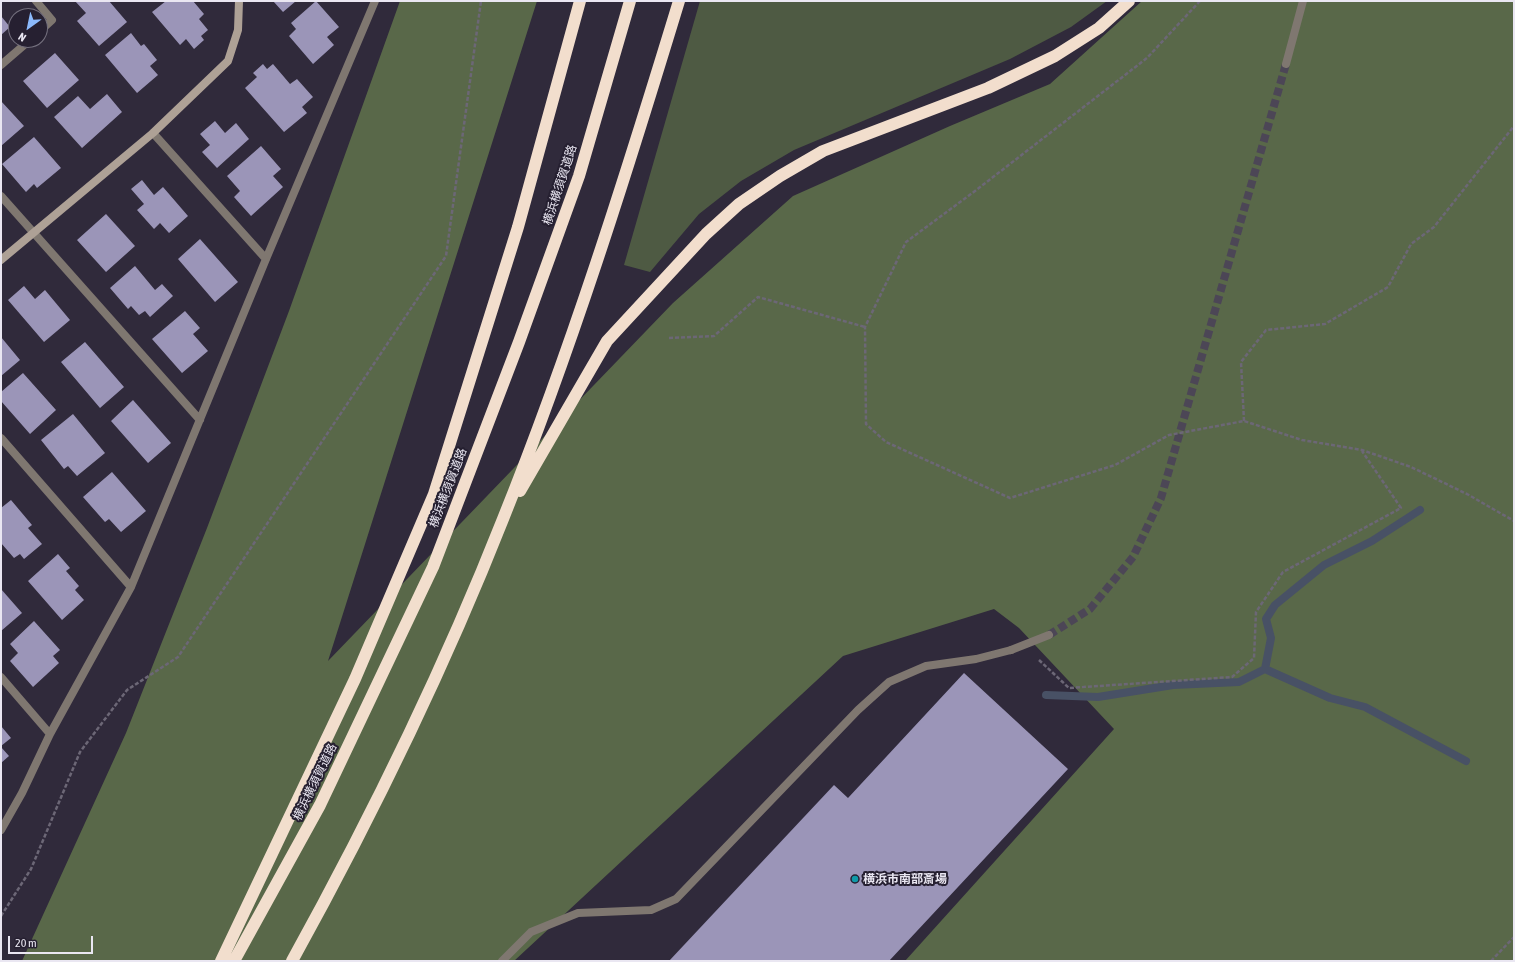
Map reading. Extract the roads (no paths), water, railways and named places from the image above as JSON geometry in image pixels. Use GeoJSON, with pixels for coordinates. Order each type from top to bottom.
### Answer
{"type":"FeatureCollection","features":[{"type":"Feature","properties":{"kind":"highway"},"geometry":{"type":"LineString","coordinates":[[221,961],[355,679],[434,494],[518,227],[580,1]]}},
{"type":"Feature","properties":{"kind":"highway","name":"横浜横須賀道路"},"geometry":{"type":"LineString","coordinates":[[234,961],[320,805],[433,567],[520,342],[576,184],[630,1]]}},
{"type":"Feature","properties":{"kind":"highway"},"geometry":{"type":"LineString","coordinates":[[292,961],[343,869],[428,692],[503,519],[577,321],[636,142],[679,1]]}},
{"type":"Feature","properties":{"kind":"highway"},"geometry":{"type":"LineString","coordinates":[[503,519],[607,341],[706,234],[739,204],[780,176],[824,151],[988,88],[1055,56],[1099,28],[1129,1]]}},
{"type":"Feature","properties":{"kind":"street"},"geometry":{"type":"LineString","coordinates":[[1,260],[32,232],[153,133],[228,61],[238,30],[239,1]]}},
{"type":"Feature","properties":{"kind":"street"},"geometry":{"type":"LineString","coordinates":[[1,830],[22,793],[50,734],[131,587],[266,259],[375,1]]}},
{"type":"Feature","properties":{"kind":"street"},"geometry":{"type":"LineString","coordinates":[[1286,64],[1303,1]]}},
{"type":"Feature","properties":{"kind":"street"},"geometry":{"type":"LineString","coordinates":[[48,15],[52,20],[48,24]]}},
{"type":"Feature","properties":{"kind":"street"},"geometry":{"type":"LineString","coordinates":[[1,65],[21,48]]}},
{"type":"Feature","properties":{"kind":"street"},"geometry":{"type":"LineString","coordinates":[[153,133],[266,259]]}},
{"type":"Feature","properties":{"kind":"street"},"geometry":{"type":"LineString","coordinates":[[1,196],[200,420]]}},
{"type":"Feature","properties":{"kind":"street"},"geometry":{"type":"LineString","coordinates":[[1,438],[131,587]]}},
{"type":"Feature","properties":{"kind":"street"},"geometry":{"type":"LineString","coordinates":[[502,961],[530,932],[578,913],[651,910],[676,899],[858,710],[889,682],[926,666],[976,659],[1024,646],[1049,635]]}},
{"type":"Feature","properties":{"kind":"street"},"geometry":{"type":"LineString","coordinates":[[1,677],[50,734]]}},
{"type":"Feature","properties":{"kind":"waterway"},"geometry":{"type":"LineString","coordinates":[[1265,669],[1271,638],[1266,619],[1275,605],[1324,565],[1372,541],[1420,510]]}},
{"type":"Feature","properties":{"kind":"waterway"},"geometry":{"type":"LineString","coordinates":[[1046,695],[1098,697],[1173,685],[1239,682],[1265,669],[1330,698],[1365,707],[1466,761]]}},
{"type":"Feature","properties":{"kind":"tunnel"},"geometry":{"type":"LineString","coordinates":[[1049,635],[1090,609],[1133,557],[1161,498],[1286,64]]}},
{"type":"Feature","properties":{"kind":"place","name":"横浜市南部斎場"},"geometry":{"type":"Point","coordinates":[855,879]}}]}
